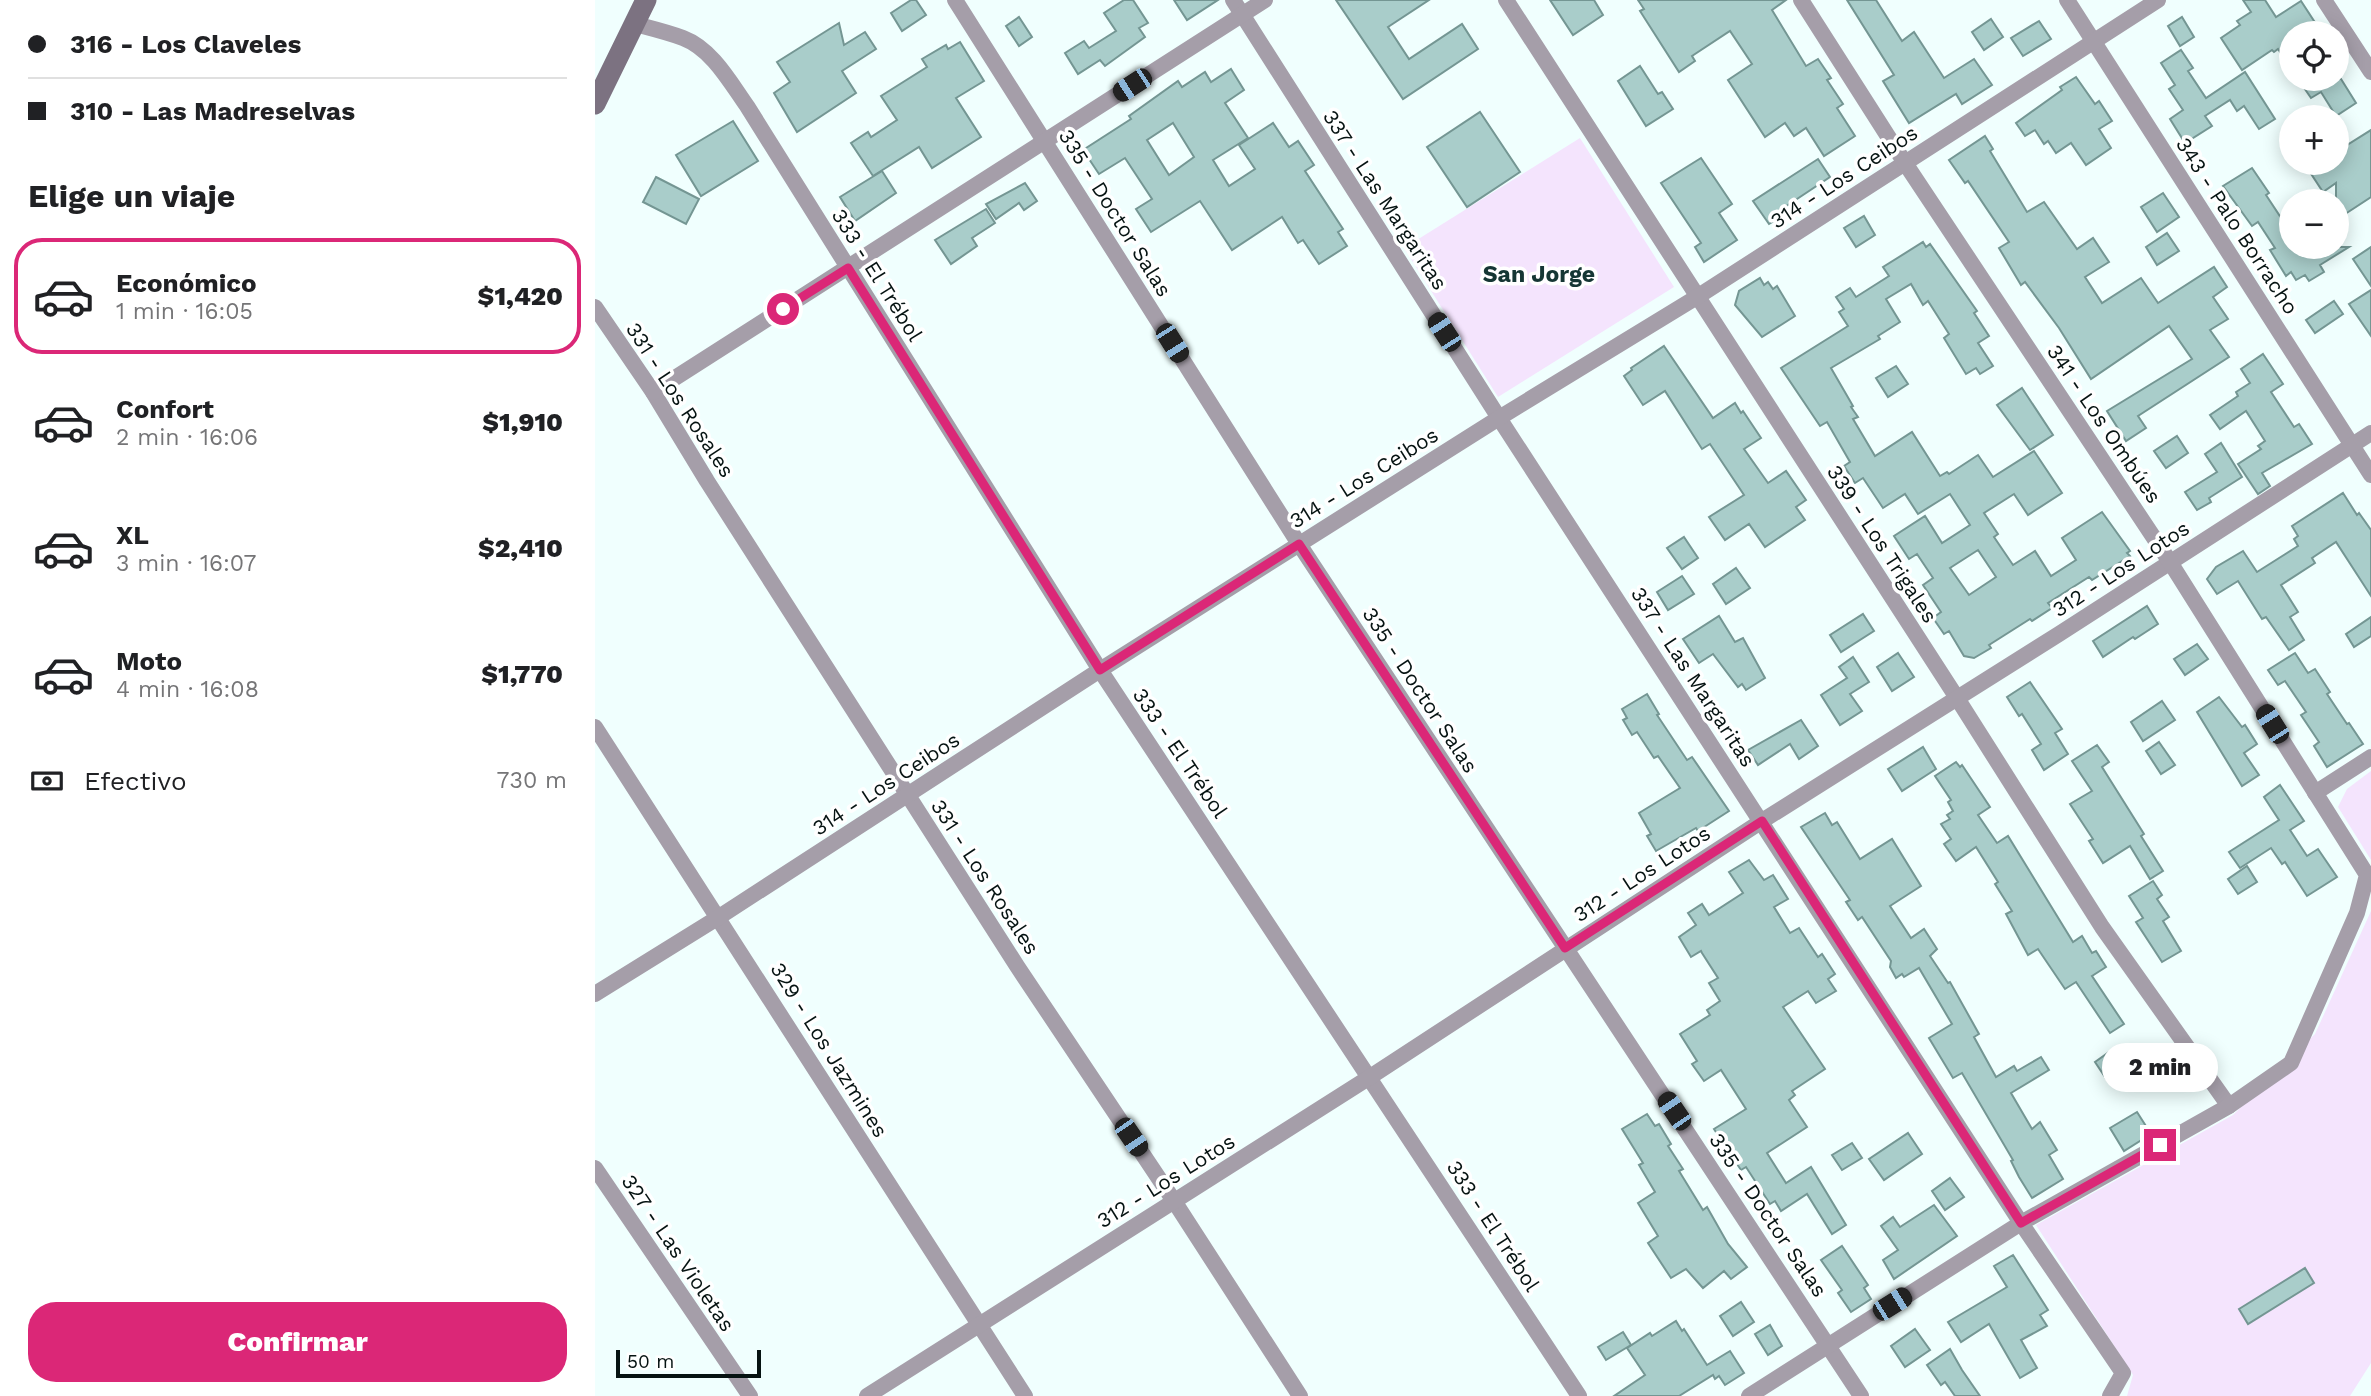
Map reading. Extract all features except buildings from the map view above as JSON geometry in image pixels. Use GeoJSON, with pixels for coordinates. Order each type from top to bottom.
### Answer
{"type":"FeatureCollection","features":[{"type":"Feature","properties":{"kind":"main road"},"geometry":{"type":"LineString","coordinates":[[595,104],[646,0]]}},
{"type":"Feature","properties":{"kind":"street","name":"335 - Doctor Salas"},"geometry":{"type":"LineString","coordinates":[[955,0],[1299,544],[1861,1396]]}},
{"type":"Feature","properties":{"kind":"street","name":"337 - Las Margaritas"},"geometry":{"type":"LineString","coordinates":[[1233,0],[1499,418],[2021,1223],[2123,1373],[2110,1396]]}},
{"type":"Feature","properties":{"kind":"street"},"geometry":{"type":"LineString","coordinates":[[653,392],[1265,0]]}},
{"type":"Feature","properties":{"kind":"street","name":"339 - Los Trigales"},"geometry":{"type":"LineString","coordinates":[[1506,0],[2102,927],[2229,1106]]}},
{"type":"Feature","properties":{"kind":"street","name":"341 - Los Ombúes"},"geometry":{"type":"LineString","coordinates":[[1801,0],[1905,163],[2171,562],[2367,875],[2357,913],[2291,1063],[2229,1106]]}},
{"type":"Feature","properties":{"kind":"street","name":"343 - Palo Borracho"},"geometry":{"type":"LineString","coordinates":[[2067,0],[2371,475]]}},
{"type":"Feature","properties":{"kind":"street","name":"314 - Los Ceibos"},"geometry":{"type":"LineString","coordinates":[[595,994],[1299,544],[1697,298],[2158,0]]}},
{"type":"Feature","properties":{"kind":"street"},"geometry":{"type":"LineString","coordinates":[[2324,0],[2371,72]]}},
{"type":"Feature","properties":{"kind":"street","name":"333 - El Trébol"},"geometry":{"type":"LineString","coordinates":[[635,24],[685,39],[706,54],[724,73],[747,106],[1100,670],[1579,1396]]}},
{"type":"Feature","properties":{"kind":"street","name":"331 - Los Rosales"},"geometry":{"type":"LineString","coordinates":[[595,307],[653,392],[1024,977],[1300,1396]]}},
{"type":"Feature","properties":{"kind":"street","name":"312 - Los Lotos"},"geometry":{"type":"LineString","coordinates":[[867,1396],[1370,1077],[1762,821],[2371,433]]}},
{"type":"Feature","properties":{"kind":"street","name":"329 - Los Jazmines"},"geometry":{"type":"LineString","coordinates":[[595,727],[1025,1396]]}},
{"type":"Feature","properties":{"kind":"street"},"geometry":{"type":"LineString","coordinates":[[2315,793],[2371,757]]}},
{"type":"Feature","properties":{"kind":"street"},"geometry":{"type":"LineString","coordinates":[[1749,1396],[2021,1223],[2229,1106]]}},
{"type":"Feature","properties":{"kind":"street","name":"327 - Las Violetas"},"geometry":{"type":"LineString","coordinates":[[595,1168],[750,1396]]}},
{"type":"Feature","properties":{"kind":"shaded area","name":"San Jorge"},"geometry":{"type":"Polygon","coordinates":[[[1580,138],[1674,287],[1498,397],[1404,248],[1580,138]]]}},
{"type":"Feature","properties":{"kind":"shaded area"},"geometry":{"type":"Polygon","coordinates":[[[2371,771],[2371,860],[2338,807],[2347,789],[2371,771]]]}},
{"type":"Feature","properties":{"kind":"shaded area"},"geometry":{"type":"Polygon","coordinates":[[[2371,911],[2371,1363],[2350,1396],[2127,1396],[2133,1375],[2036,1225],[2233,1115],[2315,1034],[2371,911]]]}},
{"type":"Feature","properties":{"kind":"district","name":"San Jorge"},"geometry":{"type":"Point","coordinates":[1539,274]}},
{"type":"Feature","properties":{"kind":"route"},"geometry":{"type":"LineString","coordinates":[[783,309],[848,268],[1100,670],[1299,544],[1565,948],[1762,821],[2021,1223],[2160,1145]]}}]}
